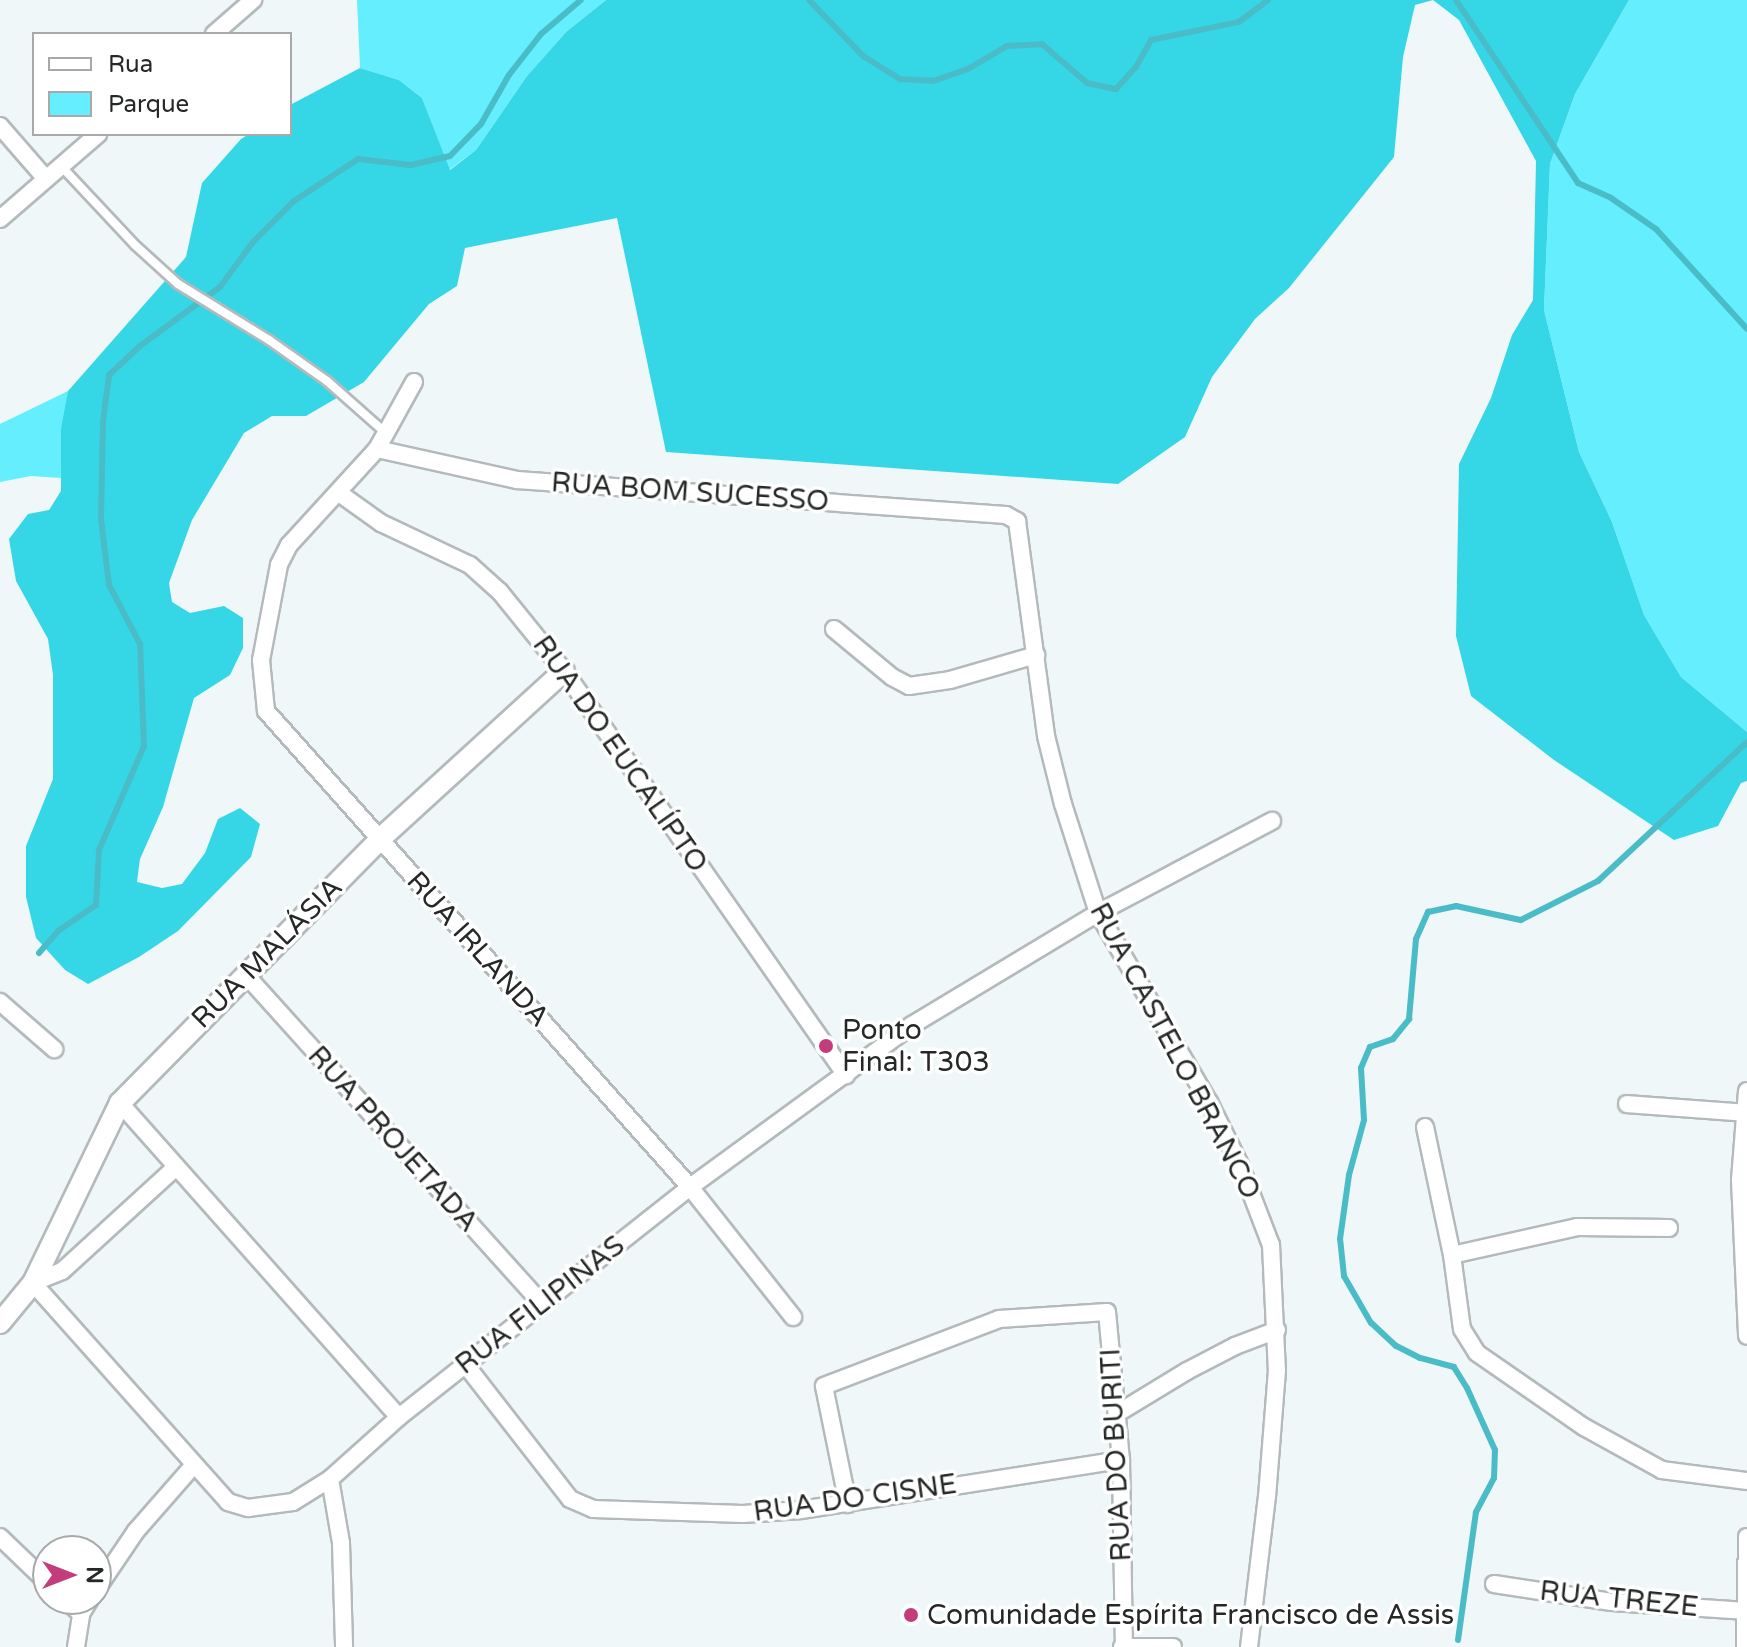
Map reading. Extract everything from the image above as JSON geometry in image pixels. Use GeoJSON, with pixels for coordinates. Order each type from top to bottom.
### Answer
{"type":"FeatureCollection","features":[{"type":"Feature","properties":{"kind":"street"},"geometry":{"type":"LineString","coordinates":[[216,32],[253,0]]}},
{"type":"Feature","properties":{"kind":"street"},"geometry":{"type":"LineString","coordinates":[[0,126],[46,179]]}},
{"type":"Feature","properties":{"kind":"street"},"geometry":{"type":"LineString","coordinates":[[0,219],[96,136]]}},
{"type":"Feature","properties":{"kind":"street"},"geometry":{"type":"LineString","coordinates":[[339,493],[388,435],[414,382]]}},
{"type":"Feature","properties":{"kind":"street","name":"RUA BOM SUCESSO"},"geometry":{"type":"LineString","coordinates":[[377,449],[517,480],[1006,515]]}},
{"type":"Feature","properties":{"kind":"street","name":"RUA DO EUCALÍPTO"},"geometry":{"type":"LineString","coordinates":[[339,493],[381,523],[470,565],[500,592],[564,671],[846,1075]]}},
{"type":"Feature","properties":{"kind":"street","name":"RUA IRLANDA"},"geometry":{"type":"LineString","coordinates":[[339,493],[289,545],[279,565],[261,660],[266,711],[690,1187],[793,1317]]}},
{"type":"Feature","properties":{"kind":"street","name":"RUA CASTELO BRANCO"},"geometry":{"type":"LineString","coordinates":[[1006,515],[1014,517],[1020,527],[1046,736],[1063,804],[1098,913],[1175,1040],[1254,1196],[1271,1245],[1277,1330],[1267,1496],[1249,1647]]}},
{"type":"Feature","properties":{"kind":"street"},"geometry":{"type":"LineString","coordinates":[[834,629],[892,677],[909,686],[928,685],[1036,655]]}},
{"type":"Feature","properties":{"kind":"street","name":"RUA MALÁSIA"},"geometry":{"type":"LineString","coordinates":[[0,1323],[33,1283],[120,1103],[380,839],[564,671]]}},
{"type":"Feature","properties":{"kind":"street","name":"RUA FILIPINAS"},"geometry":{"type":"LineString","coordinates":[[193,1466],[228,1502],[248,1508],[276,1506],[302,1498],[330,1479],[399,1417],[690,1187],[969,988],[1098,913],[1272,821]]}},
{"type":"Feature","properties":{"kind":"street","name":"RUA PROJETADA"},"geometry":{"type":"LineString","coordinates":[[245,974],[542,1304]]}},
{"type":"Feature","properties":{"kind":"street"},"geometry":{"type":"LineString","coordinates":[[0,1002],[54,1049]]}},
{"type":"Feature","properties":{"kind":"street"},"geometry":{"type":"LineString","coordinates":[[1747,1091],[1747,1336]]}},
{"type":"Feature","properties":{"kind":"street"},"geometry":{"type":"LineString","coordinates":[[120,1103],[399,1417]]}},
{"type":"Feature","properties":{"kind":"street"},"geometry":{"type":"LineString","coordinates":[[1627,1104],[1745,1113]]}},
{"type":"Feature","properties":{"kind":"street"},"geometry":{"type":"LineString","coordinates":[[1425,1127],[1452,1255],[1462,1329],[1477,1353],[1584,1427],[1662,1470],[1747,1481]]}},
{"type":"Feature","properties":{"kind":"street"},"geometry":{"type":"LineString","coordinates":[[112,1566],[136,1531],[193,1466],[33,1283],[62,1271],[176,1167]]}},
{"type":"Feature","properties":{"kind":"street"},"geometry":{"type":"LineString","coordinates":[[1452,1255],[1577,1227],[1669,1228]]}},
{"type":"Feature","properties":{"kind":"street","name":"RUA DO BURITI"},"geometry":{"type":"LineString","coordinates":[[848,1504],[824,1386],[999,1319],[1107,1312],[1121,1460],[1123,1647]]}},
{"type":"Feature","properties":{"kind":"street"},"geometry":{"type":"LineString","coordinates":[[1118,1413],[1187,1371],[1235,1346],[1277,1330]]}},
{"type":"Feature","properties":{"kind":"street","name":"RUA DO CISNE"},"geometry":{"type":"LineString","coordinates":[[465,1364],[558,1485],[578,1506],[743,1514],[848,1504],[1121,1460]]}},
{"type":"Feature","properties":{"kind":"street"},"geometry":{"type":"LineString","coordinates":[[330,1479],[341,1543],[344,1647]]}},
{"type":"Feature","properties":{"kind":"street"},"geometry":{"type":"LineString","coordinates":[[0,1537],[32,1568]]}},
{"type":"Feature","properties":{"kind":"street"},"geometry":{"type":"LineString","coordinates":[[1745,1647],[1747,1537]]}},
{"type":"Feature","properties":{"kind":"street","name":"RUA TREZE"},"geometry":{"type":"LineString","coordinates":[[1494,1584],[1612,1602],[1745,1611]]}},
{"type":"Feature","properties":{"kind":"street"},"geometry":{"type":"LineString","coordinates":[[76,1647],[81,1615]]}},
{"type":"Feature","properties":{"kind":"street"},"geometry":{"type":"LineString","coordinates":[[1123,1647],[1173,1647]]}},
{"type":"Feature","properties":{"kind":"lane"},"geometry":{"type":"LineString","coordinates":[[61,166],[135,245],[191,291],[327,381],[388,435]]}},
{"type":"Feature","properties":{"kind":"green space"},"geometry":{"type":"Polygon","coordinates":[[[357,0],[606,0],[566,32],[527,76],[476,150],[449,170],[422,98],[399,80],[360,68],[357,0]]]}},
{"type":"Feature","properties":{"kind":"green space"},"geometry":{"type":"Polygon","coordinates":[[[1629,0],[1747,0],[1747,732],[1681,677],[1644,615],[1612,522],[1579,452],[1544,310],[1550,164],[1575,94],[1629,0]]]}},
{"type":"Feature","properties":{"kind":"green space"},"geometry":{"type":"Polygon","coordinates":[[[68,391],[61,478],[31,476],[0,482],[0,424],[68,391]]]}},
{"type":"Feature","properties":{"kind":"shaded area"},"geometry":{"type":"Polygon","coordinates":[[[606,0],[1433,0],[1415,5],[1403,57],[1394,157],[1289,288],[1255,319],[1212,377],[1185,437],[1118,484],[666,452],[617,218],[465,248],[457,286],[429,304],[364,382],[306,416],[272,416],[244,433],[192,520],[169,583],[172,602],[190,613],[224,606],[243,618],[243,648],[230,675],[194,698],[163,807],[140,859],[137,882],[162,888],[182,884],[205,853],[218,819],[240,808],[260,824],[251,857],[178,931],[139,957],[88,984],[65,970],[36,938],[26,897],[26,846],[53,779],[53,675],[48,639],[16,581],[9,539],[28,514],[49,510],[61,491],[61,429],[68,391],[186,257],[202,183],[241,139],[246,136],[292,136],[292,104],[360,68],[399,80],[422,98],[450,170],[476,150],[527,76],[566,32],[606,0]]]}},
{"type":"Feature","properties":{"kind":"shaded area"},"geometry":{"type":"Polygon","coordinates":[[[1433,0],[1629,0],[1575,94],[1550,164],[1544,310],[1579,452],[1612,522],[1644,615],[1681,677],[1747,732],[1747,781],[1741,783],[1718,826],[1674,840],[1554,760],[1471,696],[1456,636],[1459,464],[1491,398],[1512,335],[1533,300],[1536,161],[1459,20],[1433,0]]]}},
{"type":"Feature","properties":{"kind":"waterway"},"geometry":{"type":"LineString","coordinates":[[39,953],[58,931],[96,905],[99,850],[144,746],[140,644],[109,585],[101,519],[103,422],[109,375],[140,346],[220,287],[253,242],[294,201],[358,159],[411,165],[450,156],[481,124],[509,75],[541,34],[581,0]]}},
{"type":"Feature","properties":{"kind":"waterway"},"geometry":{"type":"LineString","coordinates":[[809,0],[863,56],[900,79],[933,81],[968,69],[1007,46],[1042,44],[1087,83],[1116,89],[1136,67],[1151,40],[1239,22],[1268,0]]}},
{"type":"Feature","properties":{"kind":"waterway"},"geometry":{"type":"LineString","coordinates":[[1456,0],[1578,183],[1611,198],[1656,229],[1747,329]]}},
{"type":"Feature","properties":{"kind":"waterway"},"geometry":{"type":"LineString","coordinates":[[1458,1640],[1476,1512],[1494,1478],[1495,1450],[1454,1367],[1420,1358],[1396,1346],[1371,1323],[1344,1276],[1340,1239],[1349,1175],[1364,1120],[1361,1068],[1370,1047],[1393,1039],[1409,1019],[1416,939],[1428,912],[1456,906],[1521,920],[1598,881],[1747,742]]}},
{"type":"Feature","properties":{"kind":"place","name":"Ponto Final: T303"},"geometry":{"type":"Point","coordinates":[826,1046]}},
{"type":"Feature","properties":{"kind":"place","name":"Comunidade Espírita Francisco de Assis"},"geometry":{"type":"Point","coordinates":[911,1615]}}]}
